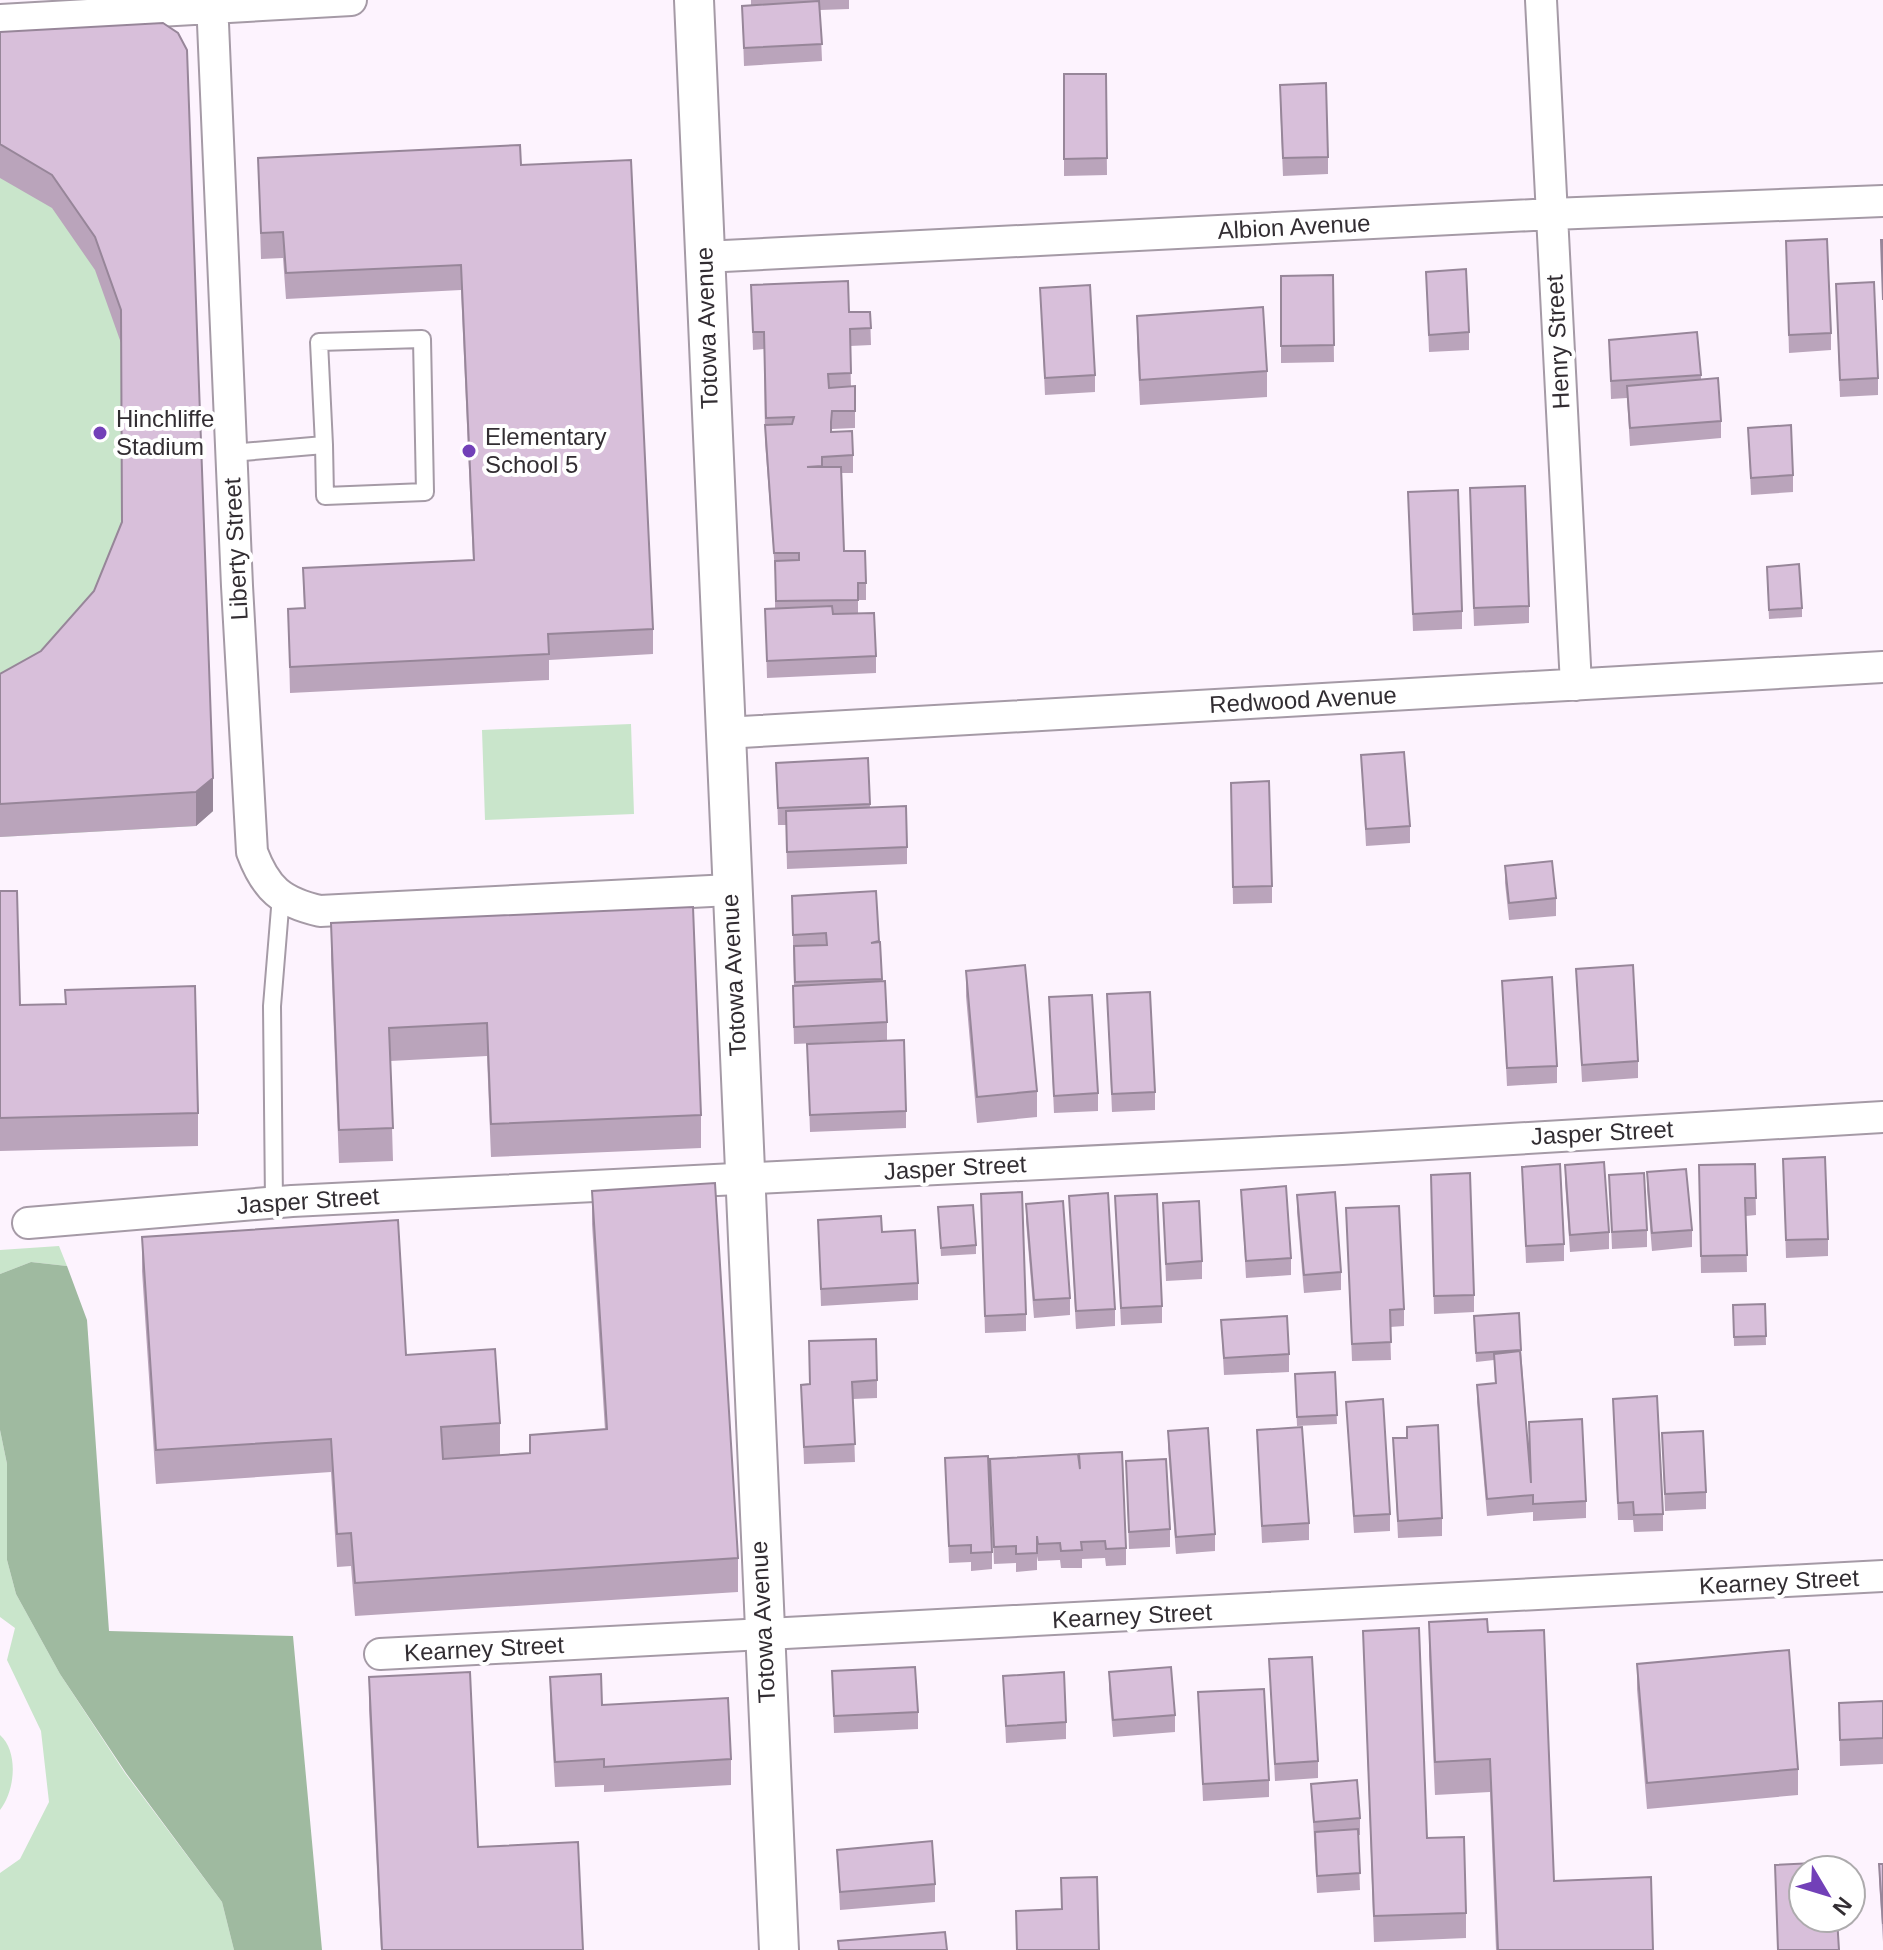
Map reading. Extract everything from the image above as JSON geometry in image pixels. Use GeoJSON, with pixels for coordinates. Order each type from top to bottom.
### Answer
{"type":"FeatureCollection","features":[{"type":"Feature","properties":{"kind":"street"},"geometry":{"type":"LineString","coordinates":[[0,20],[212,4],[351,0]]}},
{"type":"Feature","properties":{"kind":"street","name":"Totowa Avenue"},"geometry":{"type":"LineString","coordinates":[[694,0],[730,890],[779,1950]]}},
{"type":"Feature","properties":{"kind":"street","name":"Henry Street"},"geometry":{"type":"LineString","coordinates":[[1541,0],[1576,685]]}},
{"type":"Feature","properties":{"kind":"street","name":"Liberty Street"},"geometry":{"type":"LineString","coordinates":[[212,4],[252,852],[268,885],[281,896]]}},
{"type":"Feature","properties":{"kind":"street","name":"Albion Avenue"},"geometry":{"type":"LineString","coordinates":[[704,257],[1552,214],[1883,201]]}},
{"type":"Feature","properties":{"kind":"street","name":"Redwood Avenue"},"geometry":{"type":"LineString","coordinates":[[724,733],[1883,667]]}},
{"type":"Feature","properties":{"kind":"street"},"geometry":{"type":"LineString","coordinates":[[281,896],[299,906],[320,911],[730,890]]}},
{"type":"Feature","properties":{"kind":"street","name":"Jasper Street"},"geometry":{"type":"LineString","coordinates":[[28,1223],[274,1202],[1342,1149],[1883,1117]]}},
{"type":"Feature","properties":{"kind":"street","name":"Kearney Street"},"geometry":{"type":"LineString","coordinates":[[380,1654],[1883,1576]]}},
{"type":"Feature","properties":{"kind":"lane"},"geometry":{"type":"LineString","coordinates":[[422,339],[425,492],[325,496],[324,445],[319,342],[422,339]]}},
{"type":"Feature","properties":{"kind":"lane"},"geometry":{"type":"LineString","coordinates":[[231,453],[324,445]]}},
{"type":"Feature","properties":{"kind":"lane"},"geometry":{"type":"LineString","coordinates":[[274,1202],[272,1006],[281,896]]}},
{"type":"Feature","properties":{"kind":"green space","name":"Hinchliffe Stadium"},"geometry":{"type":"Polygon","coordinates":[[[0,65],[187,83],[213,811],[196,826],[0,837],[0,65]]]}},
{"type":"Feature","properties":{"kind":"green space"},"geometry":{"type":"Polygon","coordinates":[[[631,724],[634,814],[485,820],[482,730],[631,724]]]}},
{"type":"Feature","properties":{"kind":"green space"},"geometry":{"type":"Polygon","coordinates":[[[59,1246],[67,1266],[31,1262],[0,1274],[0,1250],[59,1246]]]}},
{"type":"Feature","properties":{"kind":"green space"},"geometry":{"type":"Polygon","coordinates":[[[31,1262],[67,1266],[87,1320],[109,1631],[293,1636],[322,1950],[234,1950],[222,1902],[126,1773],[60,1674],[16,1594],[7,1560],[7,1464],[0,1430],[0,1274],[31,1262]]]}},
{"type":"Feature","properties":{"kind":"green space"},"geometry":{"type":"Polygon","coordinates":[[[0,1430],[7,1464],[7,1560],[16,1594],[60,1674],[125,1773],[222,1902],[234,1950],[0,1950],[0,1873],[20,1859],[49,1802],[41,1731],[7,1660],[15,1628],[0,1617],[0,1430]]]}},
{"type":"Feature","properties":{"kind":"green space"},"geometry":{"type":"Polygon","coordinates":[[[0,1735],[10,1751],[13,1772],[9,1793],[0,1810],[0,1735]]]}},
{"type":"Feature","properties":{"kind":"building"},"geometry":{"type":"Polygon","coordinates":[[[819,1],[822,44],[744,48],[742,6],[819,1]]]}},
{"type":"Feature","properties":{"kind":"building","name":"Hinchliffe Stadium"},"geometry":{"type":"Polygon","coordinates":[[[163,23],[178,33],[187,50],[213,778],[196,792],[0,804],[0,674],[41,651],[94,591],[122,522],[121,310],[95,237],[52,175],[0,144],[0,32],[163,23]]]}},
{"type":"Feature","properties":{"kind":"building"},"geometry":{"type":"Polygon","coordinates":[[[1064,74],[1106,74],[1107,158],[1064,159],[1064,74]]]}},
{"type":"Feature","properties":{"kind":"building"},"geometry":{"type":"Polygon","coordinates":[[[1326,83],[1328,157],[1283,158],[1280,85],[1326,83]]]}},
{"type":"Feature","properties":{"kind":"building"},"geometry":{"type":"Polygon","coordinates":[[[520,145],[521,165],[631,160],[653,629],[548,634],[549,654],[290,667],[288,609],[305,608],[303,568],[474,560],[461,265],[286,273],[283,232],[261,233],[258,158],[520,145]]]}},
{"type":"Feature","properties":{"kind":"building"},"geometry":{"type":"Polygon","coordinates":[[[1827,239],[1831,333],[1789,335],[1786,241],[1827,239]]]}},
{"type":"Feature","properties":{"kind":"building"},"geometry":{"type":"Polygon","coordinates":[[[1881,240],[1883,240],[1883,300],[1881,240]]]}},
{"type":"Feature","properties":{"kind":"building"},"geometry":{"type":"Polygon","coordinates":[[[1466,269],[1469,332],[1429,335],[1426,272],[1466,269]]]}},
{"type":"Feature","properties":{"kind":"building"},"geometry":{"type":"Polygon","coordinates":[[[1333,275],[1334,345],[1281,346],[1281,276],[1333,275]]]}},
{"type":"Feature","properties":{"kind":"building"},"geometry":{"type":"Polygon","coordinates":[[[848,281],[849,312],[870,312],[871,328],[850,329],[851,373],[828,374],[829,388],[855,386],[855,411],[832,411],[831,422],[831,432],[852,431],[853,455],[822,457],[822,466],[807,467],[841,467],[844,551],[865,551],[866,583],[858,583],[858,600],[776,601],[775,561],[799,560],[799,553],[774,553],[765,425],[792,424],[794,417],[766,418],[764,332],[753,332],[751,285],[848,281]]]}},
{"type":"Feature","properties":{"kind":"building"},"geometry":{"type":"Polygon","coordinates":[[[1874,282],[1878,378],[1840,380],[1836,284],[1874,282]]]}},
{"type":"Feature","properties":{"kind":"building"},"geometry":{"type":"Polygon","coordinates":[[[1090,285],[1095,375],[1045,378],[1040,288],[1090,285]]]}},
{"type":"Feature","properties":{"kind":"building"},"geometry":{"type":"Polygon","coordinates":[[[1263,307],[1267,371],[1140,380],[1137,316],[1263,307]]]}},
{"type":"Feature","properties":{"kind":"building"},"geometry":{"type":"Polygon","coordinates":[[[1697,332],[1701,375],[1611,381],[1609,340],[1697,332]]]}},
{"type":"Feature","properties":{"kind":"building"},"geometry":{"type":"Polygon","coordinates":[[[1718,378],[1721,421],[1630,428],[1627,386],[1718,378]]]}},
{"type":"Feature","properties":{"kind":"building"},"geometry":{"type":"Polygon","coordinates":[[[1791,425],[1793,475],[1751,478],[1748,428],[1791,425]]]}},
{"type":"Feature","properties":{"kind":"building"},"geometry":{"type":"Polygon","coordinates":[[[1525,486],[1529,606],[1474,608],[1470,488],[1525,486]]]}},
{"type":"Feature","properties":{"kind":"building"},"geometry":{"type":"Polygon","coordinates":[[[1458,490],[1462,611],[1413,614],[1408,492],[1458,490]]]}},
{"type":"Feature","properties":{"kind":"building"},"geometry":{"type":"Polygon","coordinates":[[[1799,564],[1802,608],[1769,610],[1767,567],[1799,564]]]}},
{"type":"Feature","properties":{"kind":"building"},"geometry":{"type":"Polygon","coordinates":[[[832,606],[833,614],[874,613],[876,656],[767,661],[765,609],[832,606]]]}},
{"type":"Feature","properties":{"kind":"building"},"geometry":{"type":"Polygon","coordinates":[[[1404,752],[1410,826],[1366,829],[1361,755],[1404,752]]]}},
{"type":"Feature","properties":{"kind":"building"},"geometry":{"type":"Polygon","coordinates":[[[868,758],[870,804],[778,808],[776,763],[868,758]]]}},
{"type":"Feature","properties":{"kind":"building"},"geometry":{"type":"Polygon","coordinates":[[[1269,781],[1272,886],[1233,887],[1231,783],[1269,781]]]}},
{"type":"Feature","properties":{"kind":"building"},"geometry":{"type":"Polygon","coordinates":[[[906,806],[907,847],[787,852],[786,811],[906,806]]]}},
{"type":"Feature","properties":{"kind":"building"},"geometry":{"type":"Polygon","coordinates":[[[1552,861],[1556,898],[1509,903],[1505,866],[1552,861]]]}},
{"type":"Feature","properties":{"kind":"building"},"geometry":{"type":"Polygon","coordinates":[[[0,891],[17,891],[20,1005],[66,1004],[65,990],[195,986],[198,1113],[0,1118],[0,891]]]}},
{"type":"Feature","properties":{"kind":"building"},"geometry":{"type":"Polygon","coordinates":[[[876,891],[879,941],[871,943],[880,942],[882,979],[795,982],[794,946],[827,945],[826,933],[793,935],[792,896],[876,891]]]}},
{"type":"Feature","properties":{"kind":"building"},"geometry":{"type":"Polygon","coordinates":[[[693,907],[701,1115],[491,1124],[487,1023],[389,1028],[393,1128],[339,1130],[331,923],[693,907]]]}},
{"type":"Feature","properties":{"kind":"building"},"geometry":{"type":"Polygon","coordinates":[[[1025,965],[1037,1091],[977,1097],[966,971],[1025,965]]]}},
{"type":"Feature","properties":{"kind":"building"},"geometry":{"type":"Polygon","coordinates":[[[1633,965],[1638,1061],[1582,1065],[1576,969],[1633,965]]]}},
{"type":"Feature","properties":{"kind":"building"},"geometry":{"type":"Polygon","coordinates":[[[1552,977],[1557,1066],[1507,1068],[1502,981],[1552,977]]]}},
{"type":"Feature","properties":{"kind":"building"},"geometry":{"type":"Polygon","coordinates":[[[885,981],[887,1022],[794,1027],[793,986],[885,981]]]}},
{"type":"Feature","properties":{"kind":"building"},"geometry":{"type":"Polygon","coordinates":[[[1150,992],[1155,1092],[1112,1094],[1107,994],[1150,992]]]}},
{"type":"Feature","properties":{"kind":"building"},"geometry":{"type":"Polygon","coordinates":[[[1092,995],[1098,1093],[1054,1096],[1049,997],[1092,995]]]}},
{"type":"Feature","properties":{"kind":"building"},"geometry":{"type":"Polygon","coordinates":[[[904,1040],[906,1111],[810,1115],[807,1044],[904,1040]]]}},
{"type":"Feature","properties":{"kind":"building"},"geometry":{"type":"Polygon","coordinates":[[[1825,1157],[1828,1239],[1786,1240],[1783,1159],[1825,1157]]]}},
{"type":"Feature","properties":{"kind":"building"},"geometry":{"type":"Polygon","coordinates":[[[1604,1162],[1609,1232],[1570,1235],[1565,1165],[1604,1162]]]}},
{"type":"Feature","properties":{"kind":"building"},"geometry":{"type":"Polygon","coordinates":[[[1560,1164],[1564,1244],[1526,1246],[1522,1167],[1560,1164]]]}},
{"type":"Feature","properties":{"kind":"building"},"geometry":{"type":"Polygon","coordinates":[[[1755,1164],[1756,1198],[1745,1198],[1747,1255],[1701,1256],[1699,1165],[1755,1164]]]}},
{"type":"Feature","properties":{"kind":"building"},"geometry":{"type":"Polygon","coordinates":[[[1686,1169],[1692,1230],[1652,1233],[1647,1172],[1686,1169]]]}},
{"type":"Feature","properties":{"kind":"building"},"geometry":{"type":"Polygon","coordinates":[[[1470,1173],[1474,1295],[1434,1296],[1431,1175],[1470,1173]]]}},
{"type":"Feature","properties":{"kind":"building"},"geometry":{"type":"Polygon","coordinates":[[[1644,1173],[1647,1230],[1612,1232],[1609,1175],[1644,1173]]]}},
{"type":"Feature","properties":{"kind":"building"},"geometry":{"type":"Polygon","coordinates":[[[715,1183],[738,1558],[355,1583],[351,1533],[337,1534],[331,1439],[156,1450],[142,1237],[398,1220],[406,1355],[495,1349],[500,1423],[441,1427],[443,1459],[530,1453],[530,1435],[607,1429],[592,1191],[715,1183]]]}},
{"type":"Feature","properties":{"kind":"building"},"geometry":{"type":"Polygon","coordinates":[[[1286,1186],[1291,1258],[1246,1261],[1241,1190],[1286,1186]]]}},
{"type":"Feature","properties":{"kind":"building"},"geometry":{"type":"Polygon","coordinates":[[[1022,1192],[1026,1314],[985,1316],[981,1194],[1022,1192]]]}},
{"type":"Feature","properties":{"kind":"building"},"geometry":{"type":"Polygon","coordinates":[[[1335,1192],[1341,1272],[1304,1275],[1297,1195],[1335,1192]]]}},
{"type":"Feature","properties":{"kind":"building"},"geometry":{"type":"Polygon","coordinates":[[[1108,1193],[1115,1309],[1076,1311],[1069,1196],[1108,1193]]]}},
{"type":"Feature","properties":{"kind":"building"},"geometry":{"type":"Polygon","coordinates":[[[1157,1194],[1162,1306],[1121,1308],[1115,1196],[1157,1194]]]}},
{"type":"Feature","properties":{"kind":"building"},"geometry":{"type":"Polygon","coordinates":[[[1063,1201],[1070,1298],[1034,1300],[1026,1204],[1063,1201]]]}},
{"type":"Feature","properties":{"kind":"building"},"geometry":{"type":"Polygon","coordinates":[[[1199,1201],[1202,1261],[1166,1264],[1163,1203],[1199,1201]]]}},
{"type":"Feature","properties":{"kind":"building"},"geometry":{"type":"Polygon","coordinates":[[[973,1205],[976,1245],[941,1248],[938,1207],[973,1205]]]}},
{"type":"Feature","properties":{"kind":"building"},"geometry":{"type":"Polygon","coordinates":[[[1399,1206],[1404,1309],[1390,1310],[1391,1342],[1352,1344],[1346,1208],[1399,1206]]]}},
{"type":"Feature","properties":{"kind":"building"},"geometry":{"type":"Polygon","coordinates":[[[881,1216],[882,1232],[915,1230],[918,1283],[821,1289],[818,1220],[881,1216]]]}},
{"type":"Feature","properties":{"kind":"building"},"geometry":{"type":"Polygon","coordinates":[[[1765,1304],[1766,1336],[1734,1337],[1733,1305],[1765,1304]]]}},
{"type":"Feature","properties":{"kind":"building"},"geometry":{"type":"Polygon","coordinates":[[[1519,1313],[1521,1350],[1476,1353],[1474,1316],[1519,1313]]]}},
{"type":"Feature","properties":{"kind":"building"},"geometry":{"type":"Polygon","coordinates":[[[1287,1316],[1289,1354],[1224,1358],[1221,1320],[1287,1316]]]}},
{"type":"Feature","properties":{"kind":"building"},"geometry":{"type":"Polygon","coordinates":[[[876,1339],[877,1380],[852,1382],[855,1444],[804,1447],[801,1385],[810,1384],[809,1341],[876,1339]]]}},
{"type":"Feature","properties":{"kind":"building"},"geometry":{"type":"Polygon","coordinates":[[[1520,1351],[1531,1483],[1529,1422],[1582,1419],[1586,1501],[1533,1504],[1533,1495],[1487,1499],[1477,1385],[1496,1383],[1494,1354],[1520,1351]]]}},
{"type":"Feature","properties":{"kind":"building"},"geometry":{"type":"Polygon","coordinates":[[[1335,1372],[1337,1415],[1297,1417],[1295,1374],[1335,1372]]]}},
{"type":"Feature","properties":{"kind":"building"},"geometry":{"type":"Polygon","coordinates":[[[1657,1396],[1663,1514],[1634,1515],[1633,1502],[1618,1503],[1613,1399],[1657,1396]]]}},
{"type":"Feature","properties":{"kind":"building"},"geometry":{"type":"Polygon","coordinates":[[[1383,1399],[1390,1514],[1354,1516],[1346,1402],[1383,1399]]]}},
{"type":"Feature","properties":{"kind":"building"},"geometry":{"type":"Polygon","coordinates":[[[1438,1425],[1442,1518],[1398,1521],[1393,1438],[1407,1438],[1407,1427],[1438,1425]]]}},
{"type":"Feature","properties":{"kind":"building"},"geometry":{"type":"Polygon","coordinates":[[[1302,1427],[1309,1523],[1262,1526],[1257,1430],[1302,1427]]]}},
{"type":"Feature","properties":{"kind":"building"},"geometry":{"type":"Polygon","coordinates":[[[1208,1428],[1215,1534],[1176,1537],[1168,1431],[1208,1428]]]}},
{"type":"Feature","properties":{"kind":"building"},"geometry":{"type":"Polygon","coordinates":[[[1703,1431],[1706,1492],[1665,1494],[1662,1433],[1703,1431]]]}},
{"type":"Feature","properties":{"kind":"building"},"geometry":{"type":"Polygon","coordinates":[[[1122,1452],[1126,1548],[1106,1549],[1105,1541],[1081,1542],[1082,1550],[1061,1551],[1060,1543],[1038,1544],[1037,1536],[1037,1553],[1016,1554],[1016,1546],[994,1547],[990,1459],[1078,1454],[1080,1469],[1079,1454],[1122,1452]]]}},
{"type":"Feature","properties":{"kind":"building"},"geometry":{"type":"Polygon","coordinates":[[[988,1456],[992,1552],[971,1553],[971,1545],[949,1546],[945,1458],[988,1456]]]}},
{"type":"Feature","properties":{"kind":"building"},"geometry":{"type":"Polygon","coordinates":[[[1166,1459],[1170,1529],[1129,1532],[1126,1461],[1166,1459]]]}},
{"type":"Feature","properties":{"kind":"building"},"geometry":{"type":"Polygon","coordinates":[[[1487,1619],[1488,1632],[1544,1630],[1554,1881],[1651,1877],[1653,1950],[1498,1950],[1490,1759],[1435,1762],[1429,1622],[1487,1619]]]}},
{"type":"Feature","properties":{"kind":"building"},"geometry":{"type":"Polygon","coordinates":[[[1419,1628],[1427,1838],[1464,1837],[1466,1913],[1374,1916],[1363,1631],[1419,1628]]]}},
{"type":"Feature","properties":{"kind":"building"},"geometry":{"type":"Polygon","coordinates":[[[1789,1650],[1798,1769],[1647,1783],[1637,1664],[1789,1650]]]}},
{"type":"Feature","properties":{"kind":"building"},"geometry":{"type":"Polygon","coordinates":[[[1312,1657],[1318,1761],[1275,1764],[1269,1659],[1312,1657]]]}},
{"type":"Feature","properties":{"kind":"building"},"geometry":{"type":"Polygon","coordinates":[[[915,1667],[918,1712],[834,1716],[832,1671],[915,1667]]]}},
{"type":"Feature","properties":{"kind":"building"},"geometry":{"type":"Polygon","coordinates":[[[1171,1667],[1175,1715],[1113,1720],[1109,1672],[1171,1667]]]}},
{"type":"Feature","properties":{"kind":"building"},"geometry":{"type":"Polygon","coordinates":[[[470,1672],[478,1847],[578,1842],[583,1950],[382,1950],[369,1677],[470,1672]]]}},
{"type":"Feature","properties":{"kind":"building"},"geometry":{"type":"Polygon","coordinates":[[[1064,1672],[1066,1722],[1006,1726],[1003,1676],[1064,1672]]]}},
{"type":"Feature","properties":{"kind":"building"},"geometry":{"type":"Polygon","coordinates":[[[601,1674],[602,1705],[728,1698],[731,1759],[604,1767],[604,1759],[555,1762],[550,1677],[601,1674]]]}},
{"type":"Feature","properties":{"kind":"building"},"geometry":{"type":"Polygon","coordinates":[[[1264,1689],[1269,1780],[1203,1784],[1198,1692],[1264,1689]]]}},
{"type":"Feature","properties":{"kind":"building"},"geometry":{"type":"Polygon","coordinates":[[[1883,1701],[1883,1738],[1840,1740],[1839,1703],[1883,1701]]]}},
{"type":"Feature","properties":{"kind":"building"},"geometry":{"type":"Polygon","coordinates":[[[1357,1780],[1360,1818],[1314,1822],[1311,1784],[1357,1780]]]}},
{"type":"Feature","properties":{"kind":"building"},"geometry":{"type":"Polygon","coordinates":[[[1358,1829],[1360,1873],[1317,1876],[1315,1832],[1358,1829]]]}},
{"type":"Feature","properties":{"kind":"building"},"geometry":{"type":"Polygon","coordinates":[[[932,1841],[935,1884],[840,1892],[837,1850],[932,1841]]]}},
{"type":"Feature","properties":{"kind":"building"},"geometry":{"type":"Polygon","coordinates":[[[1787,1864],[1787,1934],[1838,1934],[1839,1950],[1778,1950],[1775,1865],[1787,1864]]]}},
{"type":"Feature","properties":{"kind":"building"},"geometry":{"type":"Polygon","coordinates":[[[1879,1864],[1883,1864],[1883,1924],[1879,1864]]]}},
{"type":"Feature","properties":{"kind":"building"},"geometry":{"type":"Polygon","coordinates":[[[1097,1877],[1099,1950],[1017,1950],[1016,1911],[1062,1909],[1061,1878],[1097,1877]]]}},
{"type":"Feature","properties":{"kind":"building"},"geometry":{"type":"Polygon","coordinates":[[[945,1932],[947,1950],[839,1950],[838,1941],[945,1932]]]}},
{"type":"Feature","properties":{"kind":"place","name":"Hinchliffe Stadium"},"geometry":{"type":"Point","coordinates":[100,433]}},
{"type":"Feature","properties":{"kind":"place","name":"Elementary School 5"},"geometry":{"type":"Point","coordinates":[469,451]}}]}
